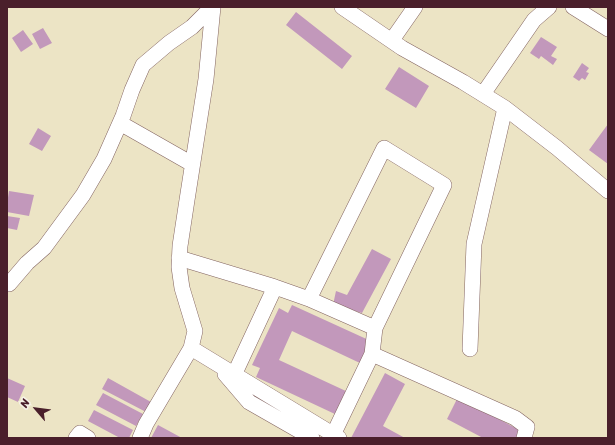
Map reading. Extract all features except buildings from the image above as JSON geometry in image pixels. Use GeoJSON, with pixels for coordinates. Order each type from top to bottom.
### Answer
{"type":"FeatureCollection","features":[{"type":"Feature","properties":{"kind":"street"},"geometry":{"type":"LineString","coordinates":[[8,285],[27,262],[44,248],[83,194],[104,159],[143,66],[169,43],[192,27],[213,7]]}},
{"type":"Feature","properties":{"kind":"street"},"geometry":{"type":"LineString","coordinates":[[140,438],[146,424],[191,348],[195,331],[182,288],[178,267],[192,164],[206,79],[213,7]]}},
{"type":"Feature","properties":{"kind":"street"},"geometry":{"type":"LineString","coordinates":[[342,7],[402,48],[505,108],[557,148],[608,191]]}},
{"type":"Feature","properties":{"kind":"street"},"geometry":{"type":"LineString","coordinates":[[392,40],[415,7]]}},
{"type":"Feature","properties":{"kind":"street"},"geometry":{"type":"LineString","coordinates":[[483,94],[534,20],[549,7]]}},
{"type":"Feature","properties":{"kind":"street"},"geometry":{"type":"LineString","coordinates":[[573,7],[608,29]]}},
{"type":"Feature","properties":{"kind":"street"},"geometry":{"type":"LineString","coordinates":[[470,348],[474,244],[505,108]]}},
{"type":"Feature","properties":{"kind":"street"},"geometry":{"type":"LineString","coordinates":[[120,123],[192,164]]}},
{"type":"Feature","properties":{"kind":"street"},"geometry":{"type":"LineString","coordinates":[[191,348],[336,436],[372,354],[375,328],[444,185],[384,148],[309,299]]}},
{"type":"Feature","properties":{"kind":"street"},"geometry":{"type":"LineString","coordinates":[[179,258],[276,287],[309,299],[375,328]]}},
{"type":"Feature","properties":{"kind":"street"},"geometry":{"type":"LineString","coordinates":[[234,375],[276,287]]}},
{"type":"Feature","properties":{"kind":"street"},"geometry":{"type":"LineString","coordinates":[[372,354],[515,418],[527,427],[524,438]]}},
{"type":"Feature","properties":{"kind":"street"},"geometry":{"type":"LineString","coordinates":[[216,363],[249,402],[312,438]]}},
{"type":"Feature","properties":{"kind":"street"},"geometry":{"type":"LineString","coordinates":[[76,438],[80,433],[88,438]]}}]}
